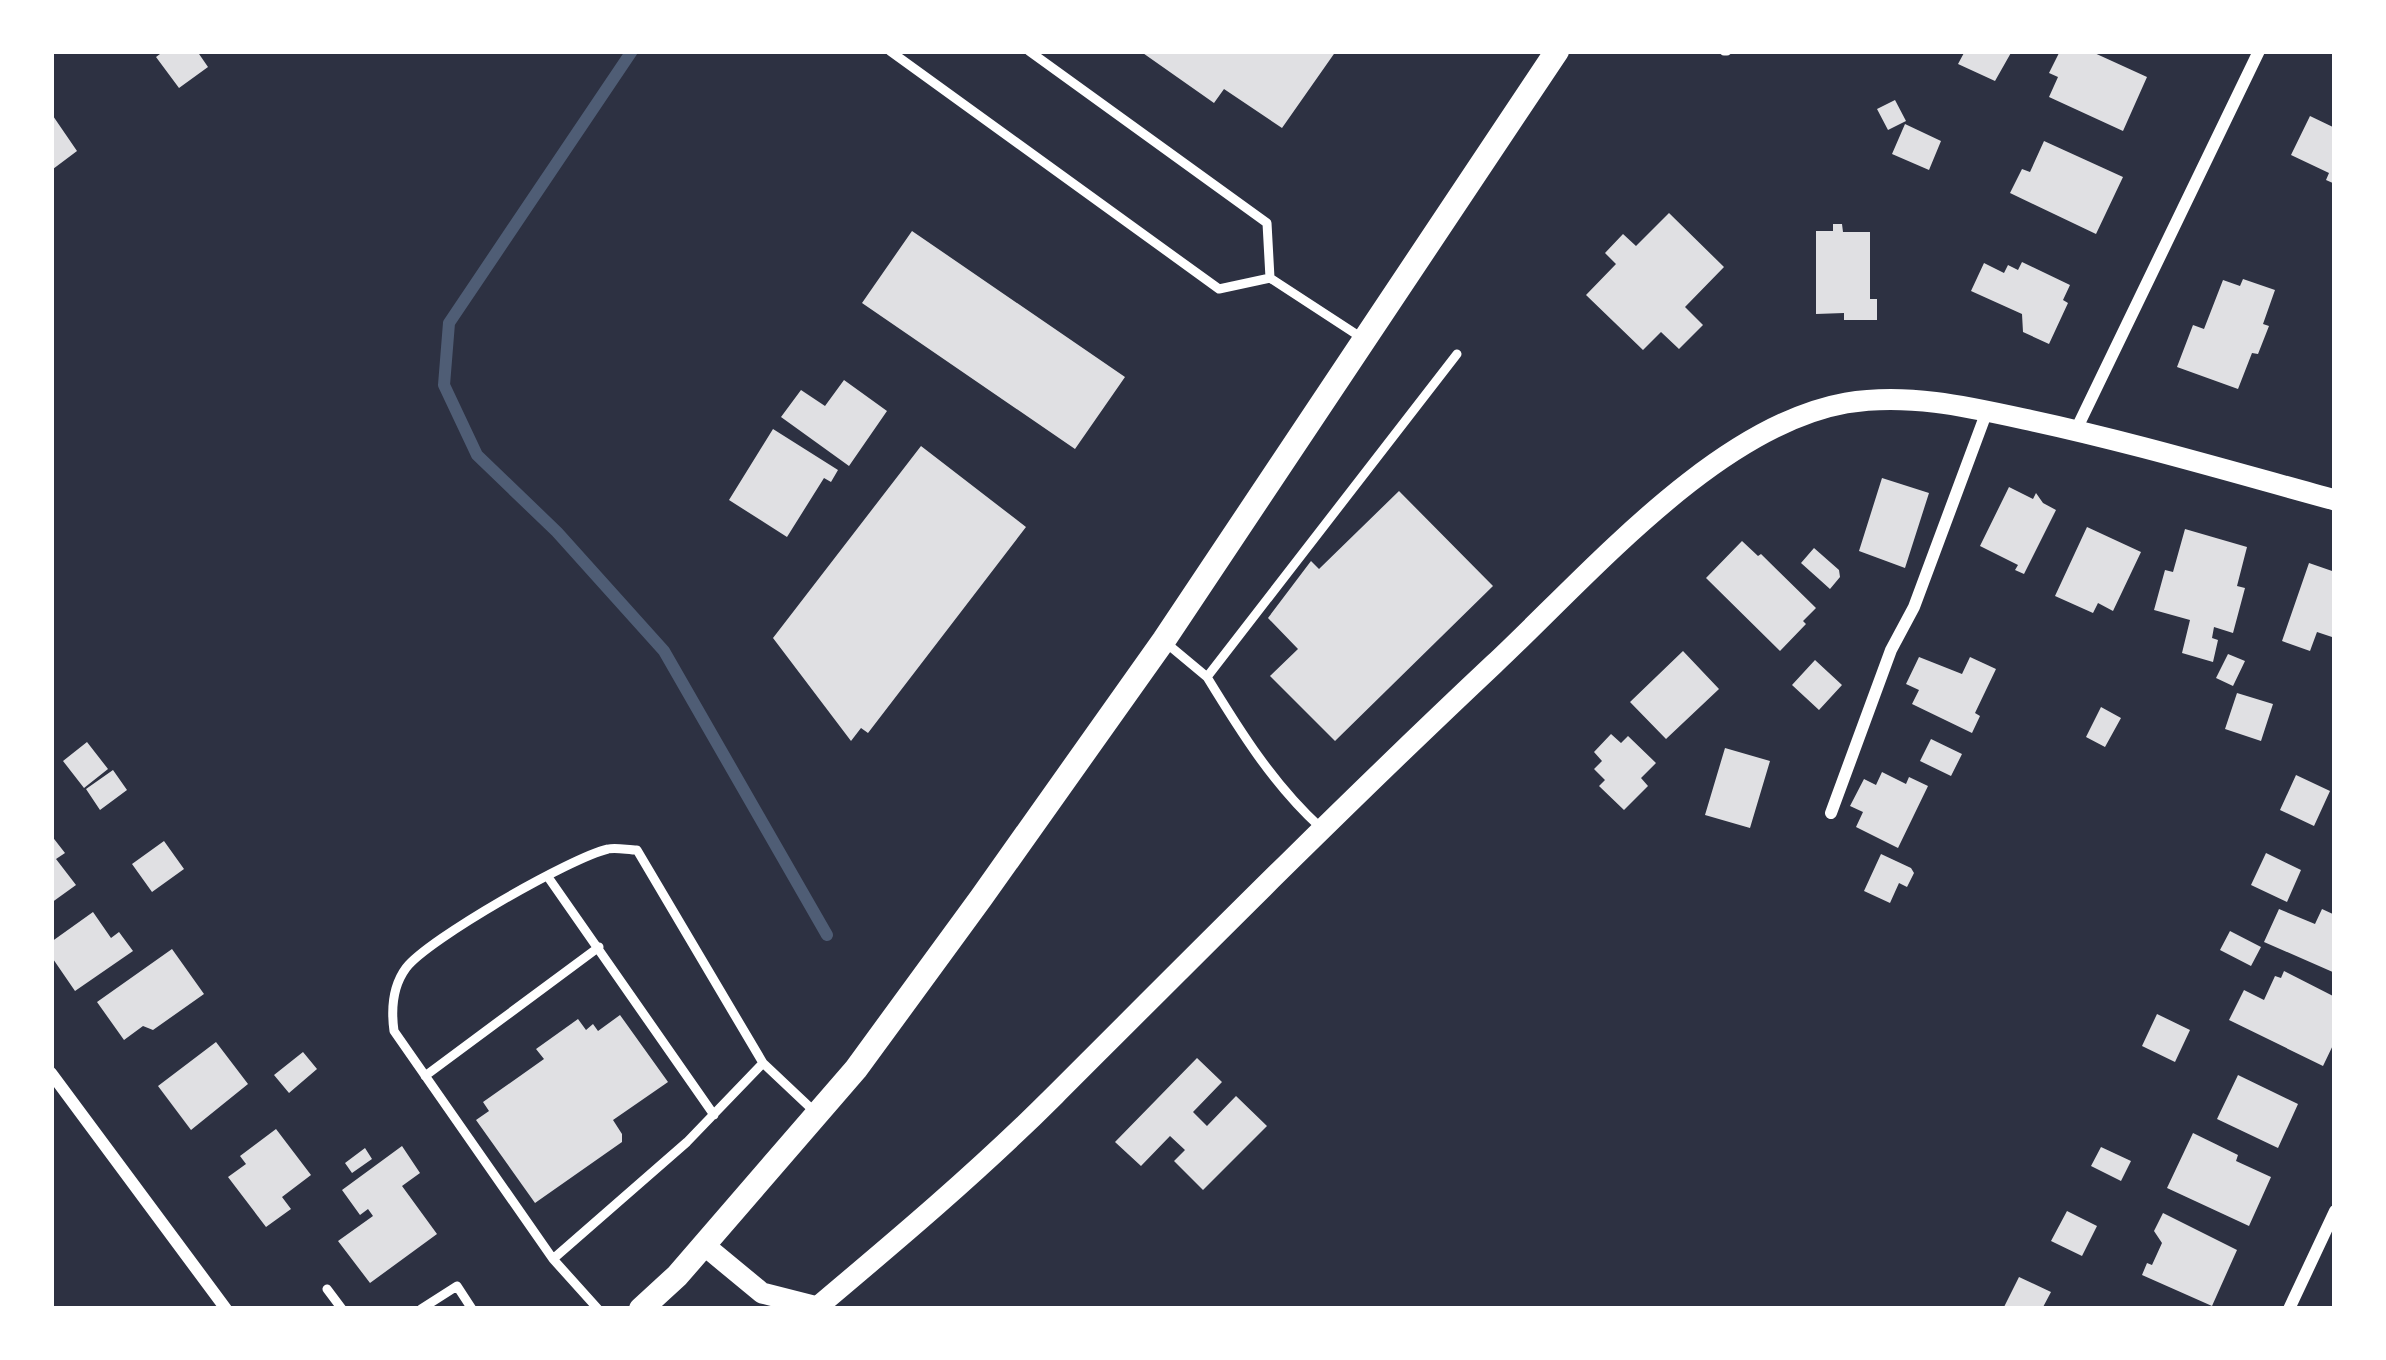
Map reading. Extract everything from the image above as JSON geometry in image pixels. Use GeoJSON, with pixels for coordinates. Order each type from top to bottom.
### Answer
{"type":"FeatureCollection","features":[{"type":"Feature","properties":{"kind":"main road"},"geometry":{"type":"LineString","coordinates":[[641,1309],[704,1245],[856,1069],[940,955],[1164,640],[1557,51]]}},
{"type":"Feature","properties":{"kind":"street"},"geometry":{"type":"LineString","coordinates":[[2076,430],[2259,51]]}},
{"type":"Feature","properties":{"kind":"street"},"geometry":{"type":"LineString","coordinates":[[704,1245],[762,1293],[816,1308],[878,1260],[1050,1100],[1320,827],[1642,523],[1727,454],[1766,430],[1845,404],[1886,399],[1988,411],[2335,500]]}},
{"type":"Feature","properties":{"kind":"street"},"geometry":{"type":"LineString","coordinates":[[1831,813],[1988,411]]}},
{"type":"Feature","properties":{"kind":"street"},"geometry":{"type":"LineString","coordinates":[[51,1073],[226,1309]]}},
{"type":"Feature","properties":{"kind":"street"},"geometry":{"type":"LineString","coordinates":[[2289,1309],[2335,1210]]}},
{"type":"Feature","properties":{"kind":"lane"},"geometry":{"type":"LineString","coordinates":[[890,51],[1220,289],[1270,278],[1366,340]]}},
{"type":"Feature","properties":{"kind":"lane"},"geometry":{"type":"LineString","coordinates":[[1030,51],[1268,223],[1270,278]]}},
{"type":"Feature","properties":{"kind":"lane"},"geometry":{"type":"LineString","coordinates":[[1207,677],[1457,354]]}},
{"type":"Feature","properties":{"kind":"lane"},"geometry":{"type":"LineString","coordinates":[[1164,640],[1207,677],[1244,739],[1296,806],[1320,827]]}},
{"type":"Feature","properties":{"kind":"lane"},"geometry":{"type":"LineString","coordinates":[[598,1309],[553,1259],[394,1030],[391,1006],[405,969],[440,936],[609,849],[637,850],[763,1063],[817,1114]]}},
{"type":"Feature","properties":{"kind":"lane"},"geometry":{"type":"LineString","coordinates":[[548,877],[714,1115]]}},
{"type":"Feature","properties":{"kind":"lane"},"geometry":{"type":"LineString","coordinates":[[425,1076],[599,947]]}},
{"type":"Feature","properties":{"kind":"lane"},"geometry":{"type":"LineString","coordinates":[[553,1259],[714,1115],[763,1063]]}},
{"type":"Feature","properties":{"kind":"lane"},"geometry":{"type":"LineString","coordinates":[[421,1309],[457,1286],[472,1309]]}},
{"type":"Feature","properties":{"kind":"lane"},"geometry":{"type":"LineString","coordinates":[[327,1289],[342,1309]]}},
{"type":"Feature","properties":{"kind":"building"},"geometry":{"type":"Polygon","coordinates":[[[164,51],[197,51],[208,67],[179,88],[156,57],[164,51]]]}},
{"type":"Feature","properties":{"kind":"building"},"geometry":{"type":"Polygon","coordinates":[[[1140,51],[1336,51],[1282,128],[1224,89],[1214,103],[1140,51]]]}},
{"type":"Feature","properties":{"kind":"building"},"geometry":{"type":"Polygon","coordinates":[[[1965,51],[2012,51],[1995,81],[1958,64],[1965,51]]]}},
{"type":"Feature","properties":{"kind":"building"},"geometry":{"type":"Polygon","coordinates":[[[2060,51],[2090,51],[2147,77],[2123,131],[2049,97],[2058,77],[2049,73],[2060,51]]]}},
{"type":"Feature","properties":{"kind":"building"},"geometry":{"type":"Polygon","coordinates":[[[1895,100],[1906,121],[1888,130],[1877,109],[1895,100]]]}},
{"type":"Feature","properties":{"kind":"building"},"geometry":{"type":"Polygon","coordinates":[[[51,113],[77,151],[53,169],[51,166],[51,113]]]}},
{"type":"Feature","properties":{"kind":"building"},"geometry":{"type":"Polygon","coordinates":[[[2310,116],[2335,128],[2335,184],[2326,180],[2329,173],[2291,155],[2310,116]]]}},
{"type":"Feature","properties":{"kind":"building"},"geometry":{"type":"Polygon","coordinates":[[[1905,124],[1941,141],[1929,170],[1892,154],[1905,124]]]}},
{"type":"Feature","properties":{"kind":"building"},"geometry":{"type":"Polygon","coordinates":[[[2044,141],[2123,177],[2096,234],[2010,193],[2022,169],[2030,172],[2044,141]]]}},
{"type":"Feature","properties":{"kind":"building"},"geometry":{"type":"Polygon","coordinates":[[[1669,213],[1724,267],[1685,307],[1703,325],[1679,349],[1661,332],[1643,350],[1586,295],[1616,264],[1605,253],[1623,234],[1636,246],[1669,213]]]}},
{"type":"Feature","properties":{"kind":"building"},"geometry":{"type":"Polygon","coordinates":[[[1833,224],[1842,224],[1843,232],[1870,232],[1870,299],[1877,299],[1877,320],[1844,320],[1844,313],[1816,314],[1816,231],[1833,231],[1833,224]]]}},
{"type":"Feature","properties":{"kind":"building"},"geometry":{"type":"Polygon","coordinates":[[[912,231],[1125,377],[1075,449],[862,303],[912,231]]]}},
{"type":"Feature","properties":{"kind":"building"},"geometry":{"type":"Polygon","coordinates":[[[2022,262],[2070,285],[2063,300],[2068,303],[2049,344],[2023,332],[2022,314],[1971,291],[1984,263],[2004,273],[2008,265],[2018,270],[2022,262]]]}},
{"type":"Feature","properties":{"kind":"building"},"geometry":{"type":"Polygon","coordinates":[[[2243,279],[2275,290],[2263,324],[2269,326],[2238,389],[2177,367],[2193,325],[2204,329],[2223,280],[2240,286],[2243,279]]]}},
{"type":"Feature","properties":{"kind":"building"},"geometry":{"type":"Polygon","coordinates":[[[844,380],[887,411],[849,466],[781,417],[801,390],[825,406],[844,380]]]}},
{"type":"Feature","properties":{"kind":"building"},"geometry":{"type":"Polygon","coordinates":[[[773,429],[838,470],[831,482],[824,478],[787,537],[729,500],[773,429]]]}},
{"type":"Feature","properties":{"kind":"building"},"geometry":{"type":"Polygon","coordinates":[[[921,446],[1026,527],[868,733],[861,728],[851,741],[773,638],[921,446]]]}},
{"type":"Feature","properties":{"kind":"building"},"geometry":{"type":"Polygon","coordinates":[[[1882,478],[1929,493],[1905,568],[1859,551],[1882,478]]]}},
{"type":"Feature","properties":{"kind":"building"},"geometry":{"type":"Polygon","coordinates":[[[2009,487],[2033,499],[2036,493],[2056,510],[2024,574],[2015,570],[2018,565],[1980,546],[2009,487]]]}},
{"type":"Feature","properties":{"kind":"building"},"geometry":{"type":"Polygon","coordinates":[[[1399,491],[1493,586],[1335,741],[1270,676],[1298,649],[1268,618],[1311,561],[1319,569],[1399,491]]]}},
{"type":"Feature","properties":{"kind":"building"},"geometry":{"type":"Polygon","coordinates":[[[2087,527],[2141,552],[2113,611],[2098,603],[2093,613],[2055,596],[2087,527]]]}},
{"type":"Feature","properties":{"kind":"building"},"geometry":{"type":"Polygon","coordinates":[[[2185,529],[2247,547],[2237,586],[2245,588],[2233,633],[2214,627],[2212,638],[2218,640],[2213,662],[2182,653],[2190,620],[2154,610],[2165,570],[2173,572],[2185,529]]]}},
{"type":"Feature","properties":{"kind":"building"},"geometry":{"type":"Polygon","coordinates":[[[1742,541],[1816,608],[1780,651],[1706,578],[1742,541]]]}},
{"type":"Feature","properties":{"kind":"building"},"geometry":{"type":"Polygon","coordinates":[[[1814,548],[1839,570],[1840,577],[1830,589],[1801,563],[1814,548]]]}},
{"type":"Feature","properties":{"kind":"building"},"geometry":{"type":"Polygon","coordinates":[[[2309,563],[2335,572],[2335,638],[2317,632],[2310,651],[2282,641],[2309,563]]]}},
{"type":"Feature","properties":{"kind":"building"},"geometry":{"type":"Polygon","coordinates":[[[1683,651],[1719,689],[1666,739],[1630,702],[1683,651]]]}},
{"type":"Feature","properties":{"kind":"building"},"geometry":{"type":"Polygon","coordinates":[[[2228,654],[2245,661],[2233,686],[2216,678],[2228,654]]]}},
{"type":"Feature","properties":{"kind":"building"},"geometry":{"type":"Polygon","coordinates":[[[1919,657],[1962,674],[1970,657],[1996,669],[1975,713],[1980,716],[1972,733],[1912,704],[1919,690],[1906,684],[1919,657]]]}},
{"type":"Feature","properties":{"kind":"building"},"geometry":{"type":"Polygon","coordinates":[[[1815,660],[1842,685],[1819,710],[1792,685],[1815,660]]]}},
{"type":"Feature","properties":{"kind":"building"},"geometry":{"type":"Polygon","coordinates":[[[2237,693],[2273,704],[2261,741],[2225,729],[2237,693]]]}},
{"type":"Feature","properties":{"kind":"building"},"geometry":{"type":"Polygon","coordinates":[[[2101,707],[2121,718],[2105,747],[2086,737],[2101,707]]]}},
{"type":"Feature","properties":{"kind":"building"},"geometry":{"type":"Polygon","coordinates":[[[1611,734],[1621,743],[1628,736],[1656,763],[1641,778],[1648,786],[1624,810],[1599,786],[1605,780],[1594,769],[1602,761],[1594,752],[1611,734]]]}},
{"type":"Feature","properties":{"kind":"building"},"geometry":{"type":"Polygon","coordinates":[[[1931,739],[1962,754],[1951,776],[1920,761],[1931,739]]]}},
{"type":"Feature","properties":{"kind":"building"},"geometry":{"type":"Polygon","coordinates":[[[87,742],[108,769],[84,788],[63,761],[87,742]]]}},
{"type":"Feature","properties":{"kind":"building"},"geometry":{"type":"Polygon","coordinates":[[[1725,748],[1770,761],[1750,828],[1705,815],[1725,748]]]}},
{"type":"Feature","properties":{"kind":"building"},"geometry":{"type":"Polygon","coordinates":[[[113,770],[127,790],[100,810],[86,789],[113,770]]]}},
{"type":"Feature","properties":{"kind":"building"},"geometry":{"type":"Polygon","coordinates":[[[1882,772],[1906,784],[1909,777],[1928,786],[1898,848],[1856,827],[1863,812],[1850,806],[1864,779],[1876,785],[1882,772]]]}},
{"type":"Feature","properties":{"kind":"building"},"geometry":{"type":"Polygon","coordinates":[[[2296,775],[2330,791],[2314,826],[2280,810],[2296,775]]]}},
{"type":"Feature","properties":{"kind":"building"},"geometry":{"type":"Polygon","coordinates":[[[51,835],[65,853],[56,859],[76,885],[51,903],[51,835]]]}},
{"type":"Feature","properties":{"kind":"building"},"geometry":{"type":"Polygon","coordinates":[[[164,841],[184,869],[152,892],[132,864],[164,841]]]}},
{"type":"Feature","properties":{"kind":"building"},"geometry":{"type":"Polygon","coordinates":[[[2266,853],[2301,870],[2287,902],[2251,885],[2266,853]]]}},
{"type":"Feature","properties":{"kind":"building"},"geometry":{"type":"Polygon","coordinates":[[[1881,854],[1914,873],[1907,887],[1899,883],[1890,903],[1864,891],[1881,854]]]}},
{"type":"Feature","properties":{"kind":"building"},"geometry":{"type":"Polygon","coordinates":[[[2279,909],[2315,924],[2322,909],[2335,915],[2335,973],[2264,942],[2279,909]]]}},
{"type":"Feature","properties":{"kind":"building"},"geometry":{"type":"Polygon","coordinates":[[[93,912],[111,938],[119,932],[133,951],[75,991],[51,956],[51,942],[93,912]]]}},
{"type":"Feature","properties":{"kind":"building"},"geometry":{"type":"Polygon","coordinates":[[[2230,931],[2261,947],[2251,966],[2220,950],[2230,931]]]}},
{"type":"Feature","properties":{"kind":"building"},"geometry":{"type":"Polygon","coordinates":[[[172,949],[204,994],[153,1030],[143,1026],[124,1040],[97,1002],[172,949]]]}},
{"type":"Feature","properties":{"kind":"building"},"geometry":{"type":"Polygon","coordinates":[[[2284,971],[2335,997],[2335,1041],[2323,1066],[2229,1020],[2244,990],[2264,1000],[2275,976],[2281,978],[2284,971]]]}},
{"type":"Feature","properties":{"kind":"building"},"geometry":{"type":"Polygon","coordinates":[[[2157,1014],[2190,1030],[2175,1062],[2142,1046],[2157,1014]]]}},
{"type":"Feature","properties":{"kind":"building"},"geometry":{"type":"Polygon","coordinates":[[[620,1015],[668,1082],[613,1120],[622,1142],[535,1203],[476,1120],[489,1111],[483,1102],[544,1059],[536,1049],[578,1019],[586,1030],[593,1024],[598,1031],[620,1015]]]}},
{"type":"Feature","properties":{"kind":"building"},"geometry":{"type":"Polygon","coordinates":[[[216,1042],[248,1084],[191,1130],[158,1086],[216,1042]]]}},
{"type":"Feature","properties":{"kind":"building"},"geometry":{"type":"Polygon","coordinates":[[[303,1052],[317,1069],[289,1093],[274,1075],[303,1052]]]}},
{"type":"Feature","properties":{"kind":"building"},"geometry":{"type":"Polygon","coordinates":[[[1197,1058],[1222,1082],[1193,1112],[1207,1126],[1236,1096],[1267,1126],[1203,1190],[1174,1161],[1185,1150],[1170,1136],[1141,1166],[1115,1142],[1197,1058]]]}},
{"type":"Feature","properties":{"kind":"building"},"geometry":{"type":"Polygon","coordinates":[[[2238,1075],[2298,1104],[2278,1148],[2217,1119],[2238,1075]]]}},
{"type":"Feature","properties":{"kind":"building"},"geometry":{"type":"Polygon","coordinates":[[[276,1129],[311,1175],[282,1197],[291,1209],[266,1227],[228,1177],[246,1164],[240,1156],[276,1129]]]}},
{"type":"Feature","properties":{"kind":"building"},"geometry":{"type":"Polygon","coordinates":[[[2193,1133],[2271,1177],[2249,1226],[2167,1188],[2193,1133]]]}},
{"type":"Feature","properties":{"kind":"building"},"geometry":{"type":"Polygon","coordinates":[[[402,1146],[420,1173],[402,1186],[437,1234],[370,1283],[338,1241],[373,1216],[368,1209],[360,1215],[342,1190],[402,1146]]]}},
{"type":"Feature","properties":{"kind":"building"},"geometry":{"type":"Polygon","coordinates":[[[2101,1147],[2131,1161],[2121,1181],[2091,1166],[2101,1147]]]}},
{"type":"Feature","properties":{"kind":"building"},"geometry":{"type":"Polygon","coordinates":[[[365,1148],[372,1159],[352,1173],[345,1163],[365,1148]]]}},
{"type":"Feature","properties":{"kind":"building"},"geometry":{"type":"Polygon","coordinates":[[[2067,1211],[2097,1226],[2082,1256],[2051,1241],[2067,1211]]]}},
{"type":"Feature","properties":{"kind":"building"},"geometry":{"type":"Polygon","coordinates":[[[2163,1213],[2237,1250],[2212,1306],[2142,1275],[2162,1243],[2154,1231],[2163,1213]]]}},
{"type":"Feature","properties":{"kind":"building"},"geometry":{"type":"Polygon","coordinates":[[[2019,1277],[2051,1292],[2042,1309],[2003,1309],[2019,1277]]]}},
{"type":"Feature","properties":{"kind":"waterway"},"geometry":{"type":"LineString","coordinates":[[632,51],[449,323],[444,385],[477,455],[557,532],[664,651],[827,935]]}}]}
